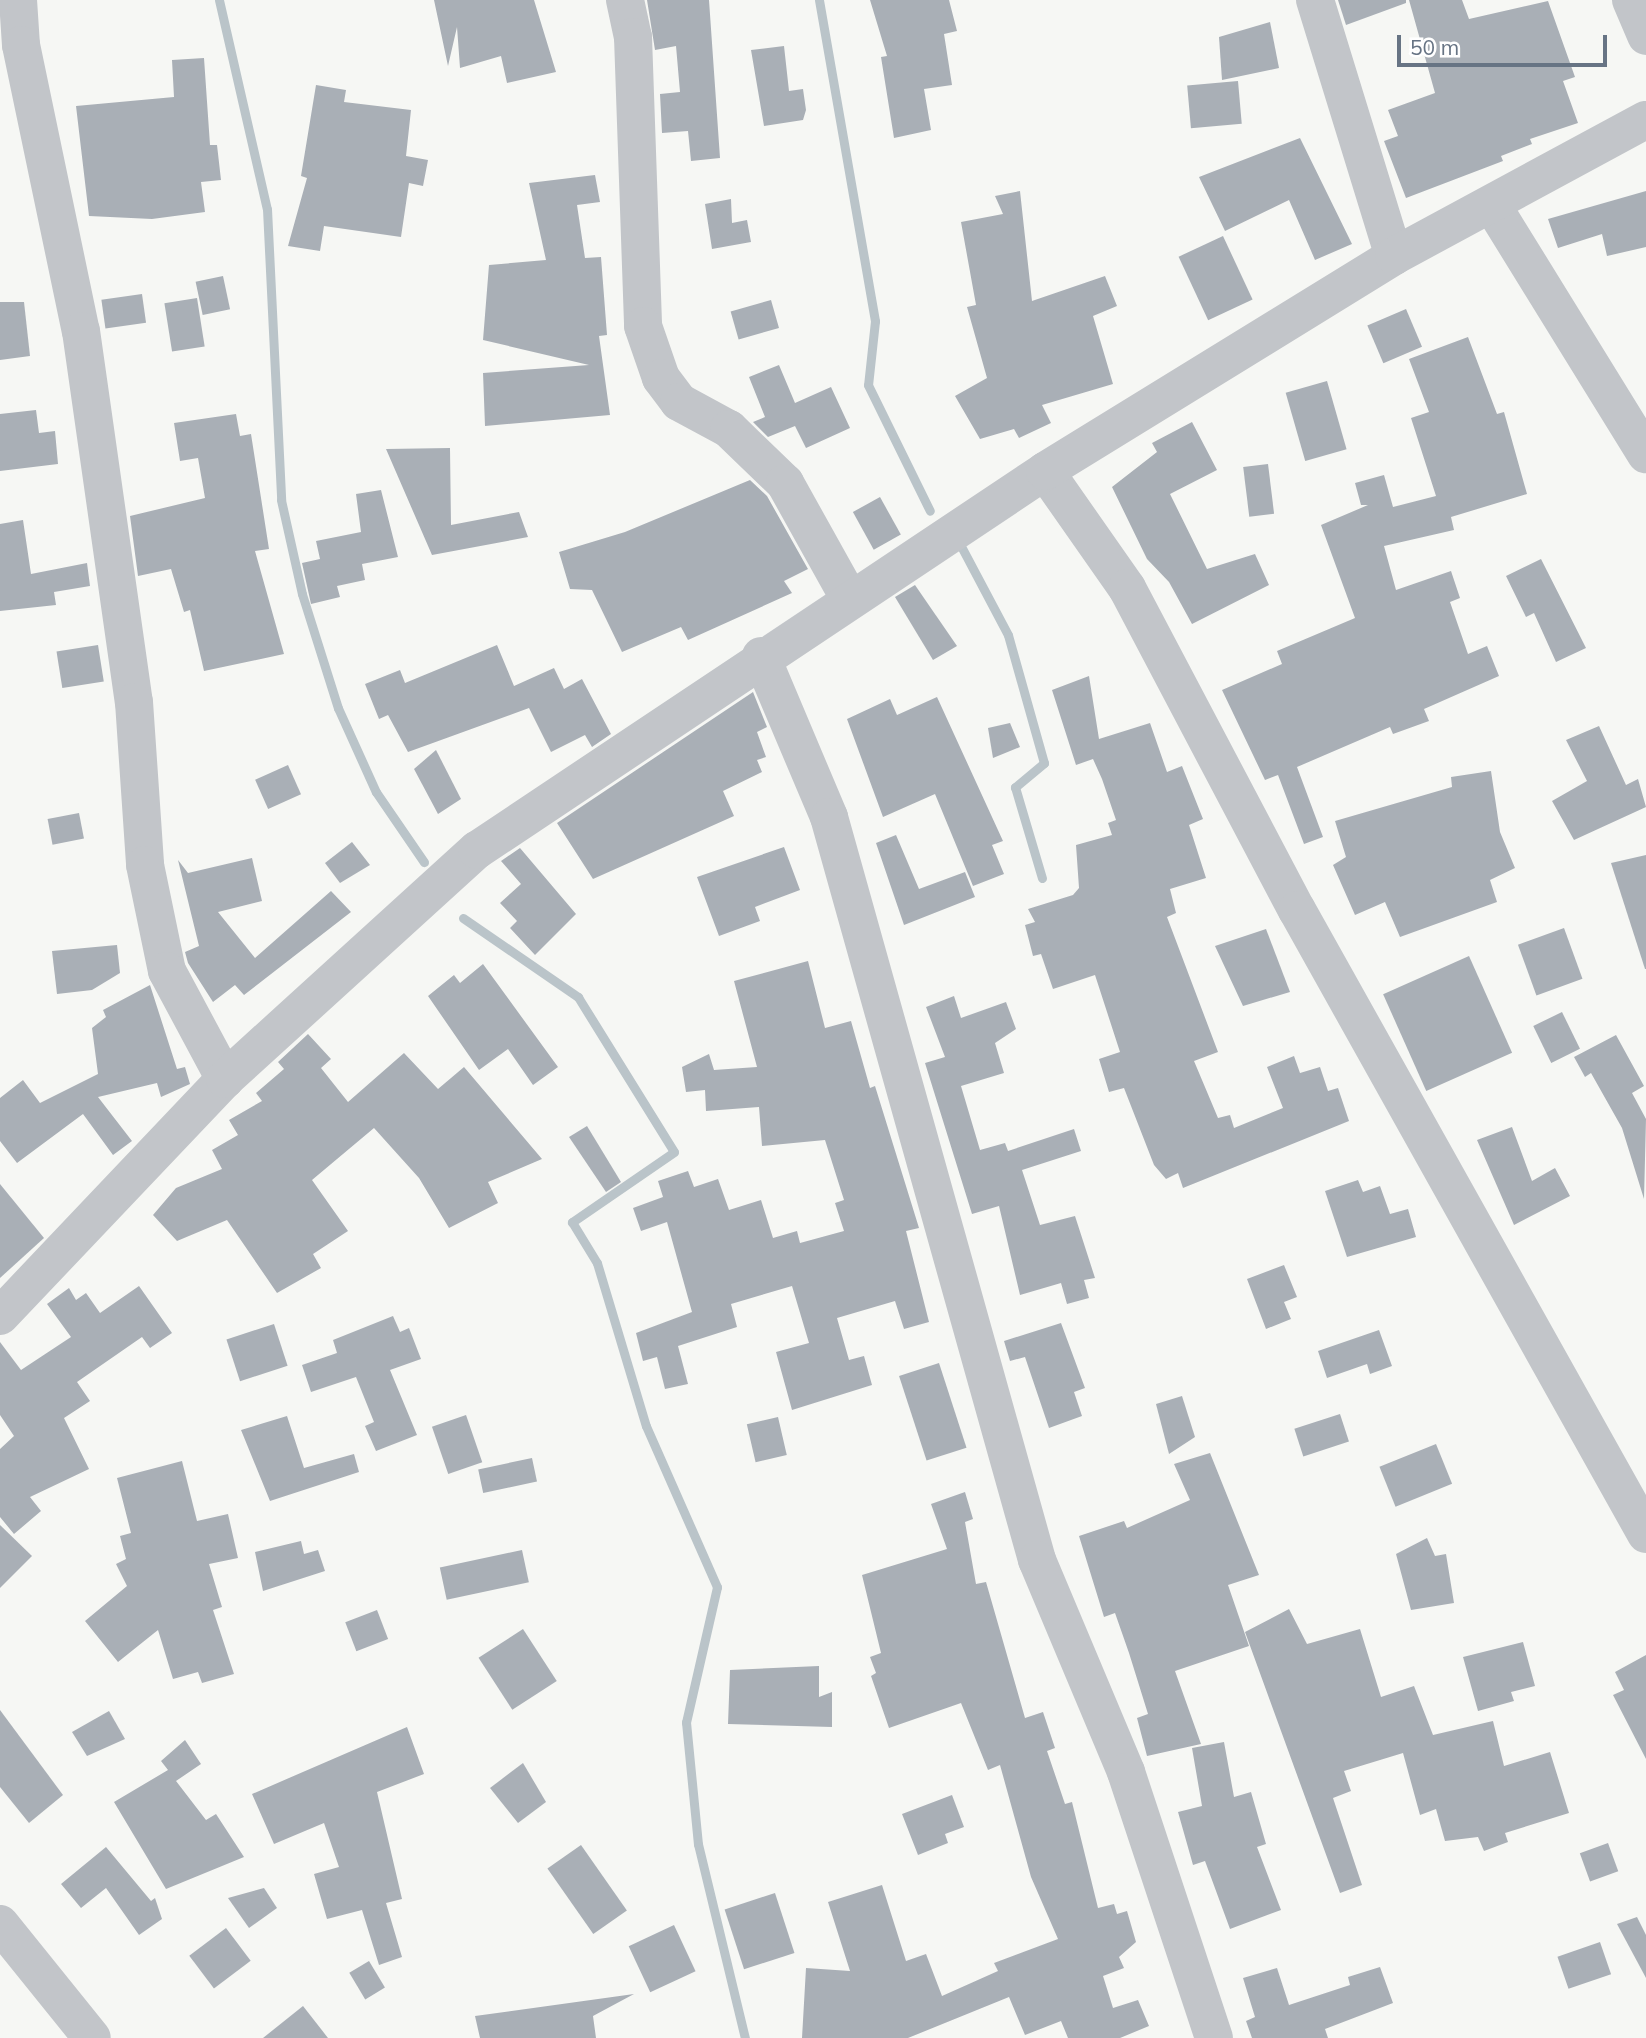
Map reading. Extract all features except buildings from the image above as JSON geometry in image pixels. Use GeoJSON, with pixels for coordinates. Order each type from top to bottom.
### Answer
{"type":"FeatureCollection","features":[{"type":"Feature","properties":{"kind":"street"},"geometry":{"type":"LineString","coordinates":[[18,0],[20,45],[81,331],[134,702],[145,865],[167,971],[225,1079]]}},
{"type":"Feature","properties":{"kind":"street"},"geometry":{"type":"LineString","coordinates":[[625,0],[633,37],[643,326],[660,378],[679,401],[729,429],[785,484],[849,598]]}},
{"type":"Feature","properties":{"kind":"street"},"geometry":{"type":"LineString","coordinates":[[1314,0],[1394,256]]}},
{"type":"Feature","properties":{"kind":"street"},"geometry":{"type":"LineString","coordinates":[[1631,0],[1646,36]]}},
{"type":"Feature","properties":{"kind":"street"},"geometry":{"type":"LineString","coordinates":[[0,1316],[225,1079],[477,850],[761,656],[1045,471],[1394,256],[1646,120]]}},
{"type":"Feature","properties":{"kind":"street"},"geometry":{"type":"LineString","coordinates":[[1492,205],[1646,454]]}},
{"type":"Feature","properties":{"kind":"street"},"geometry":{"type":"LineString","coordinates":[[1045,471],[1127,588],[1297,910],[1646,1534]]}},
{"type":"Feature","properties":{"kind":"street"},"geometry":{"type":"LineString","coordinates":[[761,656],[829,817],[1037,1560],[1126,1772],[1214,2038]]}},
{"type":"Feature","properties":{"kind":"street"},"geometry":{"type":"LineString","coordinates":[[0,1924],[92,2038]]}},
{"type":"Feature","properties":{"kind":"waterway"},"geometry":{"type":"LineString","coordinates":[[219,0],[267,209],[281,500],[302,594],[338,708],[376,792],[424,862]]}},
{"type":"Feature","properties":{"kind":"waterway"},"geometry":{"type":"LineString","coordinates":[[819,0],[875,321],[868,385],[930,511]]}},
{"type":"Feature","properties":{"kind":"waterway"},"geometry":{"type":"LineString","coordinates":[[962,548],[1008,635],[1044,763],[1015,787],[1042,878]]}},
{"type":"Feature","properties":{"kind":"waterway"},"geometry":{"type":"LineString","coordinates":[[463,918],[578,997],[674,1152],[572,1222],[597,1263],[646,1426],[717,1587],[686,1722],[698,1844],[745,2038]]}}]}
